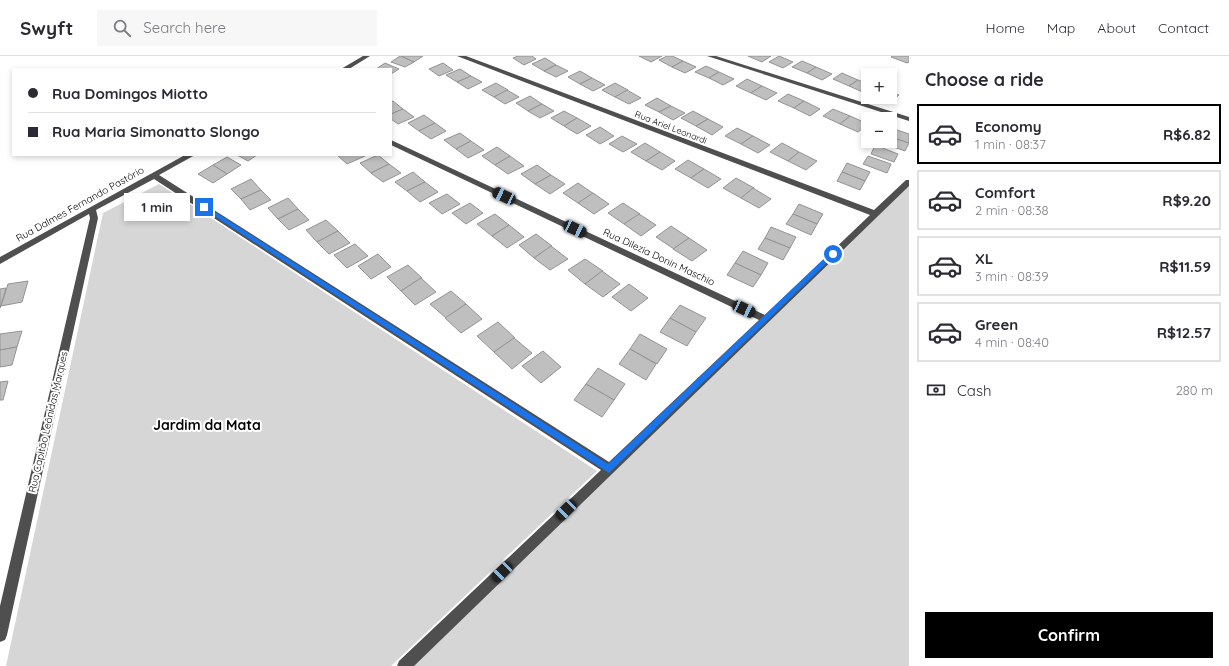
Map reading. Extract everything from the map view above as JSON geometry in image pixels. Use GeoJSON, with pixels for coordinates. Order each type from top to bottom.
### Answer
{"type":"FeatureCollection","features":[{"type":"Feature","properties":{"kind":"street"},"geometry":{"type":"LineString","coordinates":[[346,68],[367,56]]}},
{"type":"Feature","properties":{"kind":"street","name":"Rua Ariel Leonardi"},"geometry":{"type":"LineString","coordinates":[[460,56],[876,214]]}},
{"type":"Feature","properties":{"kind":"street"},"geometry":{"type":"LineString","coordinates":[[710,56],[909,119]]}},
{"type":"Feature","properties":{"kind":"street","name":"Rua Dilezia Donin Maschio"},"geometry":{"type":"LineString","coordinates":[[392,142],[765,319]]}},
{"type":"Feature","properties":{"kind":"street","name":"Rua Dalmes Fernando Pastório"},"geometry":{"type":"LineString","coordinates":[[0,261],[189,156]]}},
{"type":"Feature","properties":{"kind":"street"},"geometry":{"type":"LineString","coordinates":[[155,176],[609,469]]}},
{"type":"Feature","properties":{"kind":"street"},"geometry":{"type":"LineString","coordinates":[[404,666],[909,182]]}},
{"type":"Feature","properties":{"kind":"street","name":"Rua Capitão Leônidas Marques"},"geometry":{"type":"LineString","coordinates":[[0,635],[94,218],[92,210]]}},
{"type":"Feature","properties":{"kind":"shaded area"},"geometry":{"type":"Polygon","coordinates":[[[909,183],[909,666],[409,666],[909,183]]]}},
{"type":"Feature","properties":{"kind":"shaded area"},"geometry":{"type":"Polygon","coordinates":[[[159,184],[597,471],[391,666],[6,666],[103,213],[159,184]]]}},
{"type":"Feature","properties":{"kind":"building"},"geometry":{"type":"Polygon","coordinates":[[[400,56],[414,62],[405,67],[391,62],[400,56]]]}},
{"type":"Feature","properties":{"kind":"building"},"geometry":{"type":"Polygon","coordinates":[[[401,56],[423,56],[414,62],[401,56]]]}},
{"type":"Feature","properties":{"kind":"building"},"geometry":{"type":"Polygon","coordinates":[[[518,56],[532,56],[536,59],[524,65],[513,58],[518,56]]]}},
{"type":"Feature","properties":{"kind":"building"},"geometry":{"type":"Polygon","coordinates":[[[639,56],[662,56],[651,62],[639,56]]]}},
{"type":"Feature","properties":{"kind":"building"},"geometry":{"type":"Polygon","coordinates":[[[667,56],[672,56],[683,61],[672,67],[659,60],[667,56]]]}},
{"type":"Feature","properties":{"kind":"building"},"geometry":{"type":"Polygon","coordinates":[[[748,56],[771,56],[762,62],[748,56]]]}},
{"type":"Feature","properties":{"kind":"building"},"geometry":{"type":"Polygon","coordinates":[[[779,56],[793,62],[783,68],[769,62],[779,56]]]}},
{"type":"Feature","properties":{"kind":"building"},"geometry":{"type":"Polygon","coordinates":[[[909,56],[909,62],[907,63],[891,57],[909,56]]]}},
{"type":"Feature","properties":{"kind":"building"},"geometry":{"type":"Polygon","coordinates":[[[545,58],[556,65],[544,71],[532,64],[545,58]]]}},
{"type":"Feature","properties":{"kind":"building"},"geometry":{"type":"Polygon","coordinates":[[[683,61],[696,67],[685,73],[672,67],[683,61]]]}},
{"type":"Feature","properties":{"kind":"building"},"geometry":{"type":"Polygon","coordinates":[[[802,61],[816,67],[807,73],[792,67],[802,61]]]}},
{"type":"Feature","properties":{"kind":"building"},"geometry":{"type":"Polygon","coordinates":[[[385,63],[399,69],[392,73],[392,68],[378,68],[385,63]]]}},
{"type":"Feature","properties":{"kind":"building"},"geometry":{"type":"Polygon","coordinates":[[[443,63],[453,70],[439,76],[429,69],[443,63]]]}},
{"type":"Feature","properties":{"kind":"building"},"geometry":{"type":"Polygon","coordinates":[[[556,65],[568,71],[556,77],[544,71],[556,65]]]}},
{"type":"Feature","properties":{"kind":"building"},"geometry":{"type":"Polygon","coordinates":[[[706,66],[719,72],[709,78],[695,72],[706,66]]]}},
{"type":"Feature","properties":{"kind":"building"},"geometry":{"type":"Polygon","coordinates":[[[816,67],[832,74],[822,80],[807,73],[816,67]]]}},
{"type":"Feature","properties":{"kind":"building"},"geometry":{"type":"Polygon","coordinates":[[[460,69],[471,76],[457,82],[446,75],[460,69]]]}},
{"type":"Feature","properties":{"kind":"building"},"geometry":{"type":"Polygon","coordinates":[[[580,71],[592,78],[580,84],[568,77],[580,71]]]}},
{"type":"Feature","properties":{"kind":"building"},"geometry":{"type":"Polygon","coordinates":[[[719,72],[734,79],[723,85],[709,78],[719,72]]]}},
{"type":"Feature","properties":{"kind":"building"},"geometry":{"type":"Polygon","coordinates":[[[842,73],[858,80],[849,86],[833,79],[842,73]]]}},
{"type":"Feature","properties":{"kind":"building"},"geometry":{"type":"Polygon","coordinates":[[[471,76],[482,82],[468,89],[457,82],[471,76]]]}},
{"type":"Feature","properties":{"kind":"building"},"geometry":{"type":"Polygon","coordinates":[[[592,78],[605,85],[593,91],[580,84],[592,78]]]}},
{"type":"Feature","properties":{"kind":"building"},"geometry":{"type":"Polygon","coordinates":[[[747,79],[762,86],[751,93],[736,86],[747,79]]]}},
{"type":"Feature","properties":{"kind":"building"},"geometry":{"type":"Polygon","coordinates":[[[858,80],[861,81],[861,91],[849,86],[858,80]]]}},
{"type":"Feature","properties":{"kind":"building"},"geometry":{"type":"Polygon","coordinates":[[[496,83],[508,90],[494,97],[482,90],[496,83]]]}},
{"type":"Feature","properties":{"kind":"building"},"geometry":{"type":"Polygon","coordinates":[[[615,83],[628,90],[615,97],[602,90],[615,83]]]}},
{"type":"Feature","properties":{"kind":"building"},"geometry":{"type":"Polygon","coordinates":[[[762,86],[777,93],[766,100],[751,93],[762,86]]]}},
{"type":"Feature","properties":{"kind":"building"},"geometry":{"type":"Polygon","coordinates":[[[507,90],[519,97],[505,104],[494,97],[507,90]]]}},
{"type":"Feature","properties":{"kind":"building"},"geometry":{"type":"Polygon","coordinates":[[[627,90],[641,98],[629,104],[615,97],[627,90]]]}},
{"type":"Feature","properties":{"kind":"building"},"geometry":{"type":"Polygon","coordinates":[[[788,94],[804,101],[794,108],[778,101],[788,94]]]}},
{"type":"Feature","properties":{"kind":"building"},"geometry":{"type":"Polygon","coordinates":[[[530,96],[542,104],[528,111],[516,103],[530,96]]]}},
{"type":"Feature","properties":{"kind":"building"},"geometry":{"type":"Polygon","coordinates":[[[657,98],[671,106],[659,112],[645,105],[657,98]]]}},
{"type":"Feature","properties":{"kind":"building"},"geometry":{"type":"Polygon","coordinates":[[[393,101],[403,109],[392,114],[393,101]]]}},
{"type":"Feature","properties":{"kind":"building"},"geometry":{"type":"Polygon","coordinates":[[[804,101],[820,109],[810,116],[794,108],[804,101]]]}},
{"type":"Feature","properties":{"kind":"building"},"geometry":{"type":"Polygon","coordinates":[[[542,104],[554,111],[540,118],[528,111],[542,104]]]}},
{"type":"Feature","properties":{"kind":"building"},"geometry":{"type":"Polygon","coordinates":[[[671,106],[685,113],[673,120],[659,112],[671,106]]]}},
{"type":"Feature","properties":{"kind":"building"},"geometry":{"type":"Polygon","coordinates":[[[403,109],[414,117],[398,124],[392,120],[392,114],[403,109]]]}},
{"type":"Feature","properties":{"kind":"building"},"geometry":{"type":"Polygon","coordinates":[[[833,109],[850,116],[840,124],[823,116],[833,109]]]}},
{"type":"Feature","properties":{"kind":"building"},"geometry":{"type":"Polygon","coordinates":[[[564,111],[577,118],[564,126],[551,118],[564,111]]]}},
{"type":"Feature","properties":{"kind":"building"},"geometry":{"type":"Polygon","coordinates":[[[693,111],[708,119],[696,126],[681,118],[693,111]]]}},
{"type":"Feature","properties":{"kind":"building"},"geometry":{"type":"Polygon","coordinates":[[[424,115],[435,123],[419,131],[408,123],[424,115]]]}},
{"type":"Feature","properties":{"kind":"building"},"geometry":{"type":"Polygon","coordinates":[[[850,116],[861,121],[861,130],[858,132],[840,124],[850,116]]]}},
{"type":"Feature","properties":{"kind":"building"},"geometry":{"type":"Polygon","coordinates":[[[577,118],[591,126],[577,134],[564,126],[577,118]]]}},
{"type":"Feature","properties":{"kind":"building"},"geometry":{"type":"Polygon","coordinates":[[[708,119],[723,127],[712,135],[696,126],[708,119]]]}},
{"type":"Feature","properties":{"kind":"building"},"geometry":{"type":"Polygon","coordinates":[[[435,123],[446,131],[431,139],[419,131],[435,123]]]}},
{"type":"Feature","properties":{"kind":"building"},"geometry":{"type":"Polygon","coordinates":[[[600,127],[614,136],[600,144],[586,135],[600,127]]]}},
{"type":"Feature","properties":{"kind":"building"},"geometry":{"type":"Polygon","coordinates":[[[737,128],[753,136],[741,144],[725,136],[737,128]]]}},
{"type":"Feature","properties":{"kind":"building"},"geometry":{"type":"Polygon","coordinates":[[[897,130],[909,134],[909,143],[897,139],[897,130]]]}},
{"type":"Feature","properties":{"kind":"building"},"geometry":{"type":"Polygon","coordinates":[[[460,133],[471,141],[456,149],[444,140],[460,133]]]}},
{"type":"Feature","properties":{"kind":"building"},"geometry":{"type":"Polygon","coordinates":[[[622,136],[637,144],[623,152],[609,144],[622,136]]]}},
{"type":"Feature","properties":{"kind":"building"},"geometry":{"type":"Polygon","coordinates":[[[753,136],[770,145],[758,153],[741,144],[753,136]]]}},
{"type":"Feature","properties":{"kind":"building"},"geometry":{"type":"Polygon","coordinates":[[[897,139],[909,143],[905,151],[896,148],[897,139]]]}},
{"type":"Feature","properties":{"kind":"building"},"geometry":{"type":"Polygon","coordinates":[[[471,141],[484,150],[468,158],[456,149],[471,141]]]}},
{"type":"Feature","properties":{"kind":"building"},"geometry":{"type":"Polygon","coordinates":[[[645,143],[660,152],[646,161],[631,152],[645,143]]]}},
{"type":"Feature","properties":{"kind":"building"},"geometry":{"type":"Polygon","coordinates":[[[782,143],[799,152],[788,161],[770,152],[782,143]]]}},
{"type":"Feature","properties":{"kind":"building"},"geometry":{"type":"Polygon","coordinates":[[[497,147],[510,156],[495,165],[482,156],[497,147]]]}},
{"type":"Feature","properties":{"kind":"building"},"geometry":{"type":"Polygon","coordinates":[[[874,148],[883,148],[898,154],[894,162],[871,154],[874,148]]]}},
{"type":"Feature","properties":{"kind":"building"},"geometry":{"type":"Polygon","coordinates":[[[660,152],[675,161],[662,170],[646,161],[660,152]]]}},
{"type":"Feature","properties":{"kind":"building"},"geometry":{"type":"Polygon","coordinates":[[[799,152],[817,161],[806,170],[788,161],[799,152]]]}},
{"type":"Feature","properties":{"kind":"building"},"geometry":{"type":"Polygon","coordinates":[[[239,156],[256,156],[248,161],[239,156]]]}},
{"type":"Feature","properties":{"kind":"building"},"geometry":{"type":"Polygon","coordinates":[[[338,156],[365,156],[347,164],[338,156]]]}},
{"type":"Feature","properties":{"kind":"building"},"geometry":{"type":"Polygon","coordinates":[[[379,156],[389,164],[371,173],[360,163],[379,156]]]}},
{"type":"Feature","properties":{"kind":"building"},"geometry":{"type":"Polygon","coordinates":[[[510,156],[524,166],[508,174],[495,165],[510,156]]]}},
{"type":"Feature","properties":{"kind":"building"},"geometry":{"type":"Polygon","coordinates":[[[868,156],[891,164],[887,173],[863,164],[868,156]]]}},
{"type":"Feature","properties":{"kind":"building"},"geometry":{"type":"Polygon","coordinates":[[[227,157],[241,165],[227,174],[213,165],[227,157]]]}},
{"type":"Feature","properties":{"kind":"building"},"geometry":{"type":"Polygon","coordinates":[[[688,160],[704,169],[691,178],[675,169],[688,160]]]}},
{"type":"Feature","properties":{"kind":"building"},"geometry":{"type":"Polygon","coordinates":[[[847,163],[870,172],[865,181],[842,172],[847,163]]]}},
{"type":"Feature","properties":{"kind":"building"},"geometry":{"type":"Polygon","coordinates":[[[389,164],[401,173],[383,182],[371,173],[389,164]]]}},
{"type":"Feature","properties":{"kind":"building"},"geometry":{"type":"Polygon","coordinates":[[[213,165],[227,174],[213,183],[198,174],[213,165]]]}},
{"type":"Feature","properties":{"kind":"building"},"geometry":{"type":"Polygon","coordinates":[[[537,165],[551,175],[535,184],[521,174],[537,165]]]}},
{"type":"Feature","properties":{"kind":"building"},"geometry":{"type":"Polygon","coordinates":[[[704,169],[721,179],[708,188],[691,178],[704,169]]]}},
{"type":"Feature","properties":{"kind":"building"},"geometry":{"type":"Polygon","coordinates":[[[413,172],[425,182],[407,191],[395,182],[413,172]]]}},
{"type":"Feature","properties":{"kind":"building"},"geometry":{"type":"Polygon","coordinates":[[[842,172],[865,181],[860,190],[837,181],[842,172]]]}},
{"type":"Feature","properties":{"kind":"building"},"geometry":{"type":"Polygon","coordinates":[[[551,175],[565,184],[550,194],[535,184],[551,175]]]}},
{"type":"Feature","properties":{"kind":"building"},"geometry":{"type":"Polygon","coordinates":[[[736,178],[754,188],[741,198],[723,188],[736,178]]]}},
{"type":"Feature","properties":{"kind":"building"},"geometry":{"type":"Polygon","coordinates":[[[251,179],[261,190],[241,199],[231,189],[251,179]]]}},
{"type":"Feature","properties":{"kind":"building"},"geometry":{"type":"Polygon","coordinates":[[[425,182],[438,192],[420,202],[407,191],[425,182]]]}},
{"type":"Feature","properties":{"kind":"building"},"geometry":{"type":"Polygon","coordinates":[[[578,183],[594,194],[578,203],[563,193],[578,183]]]}},
{"type":"Feature","properties":{"kind":"building"},"geometry":{"type":"Polygon","coordinates":[[[753,188],[771,199],[759,208],[741,198],[753,188]]]}},
{"type":"Feature","properties":{"kind":"building"},"geometry":{"type":"Polygon","coordinates":[[[261,190],[271,200],[250,210],[241,199],[261,190]]]}},
{"type":"Feature","properties":{"kind":"building"},"geometry":{"type":"Polygon","coordinates":[[[593,193],[609,204],[594,214],[578,203],[593,193]]]}},
{"type":"Feature","properties":{"kind":"building"},"geometry":{"type":"Polygon","coordinates":[[[447,194],[460,204],[442,214],[429,203],[447,194]]]}},
{"type":"Feature","properties":{"kind":"building"},"geometry":{"type":"Polygon","coordinates":[[[288,198],[298,209],[278,219],[268,208],[288,198]]]}},
{"type":"Feature","properties":{"kind":"building"},"geometry":{"type":"Polygon","coordinates":[[[470,203],[483,213],[466,224],[452,213],[470,203]]]}},
{"type":"Feature","properties":{"kind":"building"},"geometry":{"type":"Polygon","coordinates":[[[623,203],[640,214],[624,224],[608,213],[623,203]]]}},
{"type":"Feature","properties":{"kind":"building"},"geometry":{"type":"Polygon","coordinates":[[[799,204],[823,214],[817,224],[793,214],[799,204]]]}},
{"type":"Feature","properties":{"kind":"building"},"geometry":{"type":"Polygon","coordinates":[[[298,209],[309,220],[289,230],[278,219],[298,209]]]}},
{"type":"Feature","properties":{"kind":"building"},"geometry":{"type":"Polygon","coordinates":[[[495,214],[509,225],[492,236],[477,224],[495,214]]]}},
{"type":"Feature","properties":{"kind":"building"},"geometry":{"type":"Polygon","coordinates":[[[639,214],[656,225],[641,236],[624,224],[639,214]]]}},
{"type":"Feature","properties":{"kind":"building"},"geometry":{"type":"Polygon","coordinates":[[[793,214],[817,224],[811,235],[786,224],[793,214]]]}},
{"type":"Feature","properties":{"kind":"building"},"geometry":{"type":"Polygon","coordinates":[[[326,220],[338,231],[317,242],[306,230],[326,220]]]}},
{"type":"Feature","properties":{"kind":"building"},"geometry":{"type":"Polygon","coordinates":[[[509,225],[524,237],[507,248],[492,236],[509,225]]]}},
{"type":"Feature","properties":{"kind":"building"},"geometry":{"type":"Polygon","coordinates":[[[671,226],[689,238],[674,249],[656,237],[671,226]]]}},
{"type":"Feature","properties":{"kind":"building"},"geometry":{"type":"Polygon","coordinates":[[[771,227],[796,237],[790,248],[765,238],[771,227]]]}},
{"type":"Feature","properties":{"kind":"building"},"geometry":{"type":"Polygon","coordinates":[[[338,231],[350,243],[329,254],[317,242],[338,231]]]}},
{"type":"Feature","properties":{"kind":"building"},"geometry":{"type":"Polygon","coordinates":[[[536,234],[552,246],[534,258],[519,245],[536,234]]]}},
{"type":"Feature","properties":{"kind":"building"},"geometry":{"type":"Polygon","coordinates":[[[689,238],[707,250],[692,261],[673,249],[689,238]]]}},
{"type":"Feature","properties":{"kind":"building"},"geometry":{"type":"Polygon","coordinates":[[[765,238],[790,248],[783,260],[758,249],[765,238]]]}},
{"type":"Feature","properties":{"kind":"building"},"geometry":{"type":"Polygon","coordinates":[[[355,244],[368,256],[347,268],[334,255],[355,244]]]}},
{"type":"Feature","properties":{"kind":"building"},"geometry":{"type":"Polygon","coordinates":[[[551,246],[568,259],[550,270],[534,258],[551,246]]]}},
{"type":"Feature","properties":{"kind":"building"},"geometry":{"type":"Polygon","coordinates":[[[743,251],[768,263],[761,275],[735,263],[743,251]]]}},
{"type":"Feature","properties":{"kind":"building"},"geometry":{"type":"Polygon","coordinates":[[[378,254],[391,267],[371,279],[358,266],[378,254]]]}},
{"type":"Feature","properties":{"kind":"building"},"geometry":{"type":"Polygon","coordinates":[[[585,259],[603,271],[585,284],[568,270],[585,259]]]}},
{"type":"Feature","properties":{"kind":"building"},"geometry":{"type":"Polygon","coordinates":[[[735,263],[761,275],[753,287],[727,275],[735,263]]]}},
{"type":"Feature","properties":{"kind":"building"},"geometry":{"type":"Polygon","coordinates":[[[408,265],[422,278],[401,291],[387,277],[408,265]]]}},
{"type":"Feature","properties":{"kind":"building"},"geometry":{"type":"Polygon","coordinates":[[[602,271],[620,284],[603,297],[585,284],[602,271]]]}},
{"type":"Feature","properties":{"kind":"building"},"geometry":{"type":"Polygon","coordinates":[[[421,278],[436,292],[415,305],[401,291],[421,278]]]}},
{"type":"Feature","properties":{"kind":"building"},"geometry":{"type":"Polygon","coordinates":[[[28,281],[22,302],[1,306],[8,284],[28,281]]]}},
{"type":"Feature","properties":{"kind":"building"},"geometry":{"type":"Polygon","coordinates":[[[629,284],[648,298],[631,311],[612,297],[629,284]]]}},
{"type":"Feature","properties":{"kind":"building"},"geometry":{"type":"Polygon","coordinates":[[[6,288],[0,308],[0,289],[6,288]]]}},
{"type":"Feature","properties":{"kind":"building"},"geometry":{"type":"Polygon","coordinates":[[[451,291],[466,304],[446,318],[430,304],[451,291]]]}},
{"type":"Feature","properties":{"kind":"building"},"geometry":{"type":"Polygon","coordinates":[[[466,304],[482,319],[461,333],[445,318],[466,304]]]}},
{"type":"Feature","properties":{"kind":"building"},"geometry":{"type":"Polygon","coordinates":[[[680,305],[706,318],[696,332],[670,318],[680,305]]]}},
{"type":"Feature","properties":{"kind":"building"},"geometry":{"type":"Polygon","coordinates":[[[670,318],[696,332],[687,346],[660,332],[670,318]]]}},
{"type":"Feature","properties":{"kind":"building"},"geometry":{"type":"Polygon","coordinates":[[[498,322],[515,338],[494,352],[477,336],[498,322]]]}},
{"type":"Feature","properties":{"kind":"building"},"geometry":{"type":"Polygon","coordinates":[[[22,331],[17,347],[0,350],[0,334],[22,331]]]}},
{"type":"Feature","properties":{"kind":"building"},"geometry":{"type":"Polygon","coordinates":[[[640,334],[667,349],[657,364],[630,349],[640,334]]]}},
{"type":"Feature","properties":{"kind":"building"},"geometry":{"type":"Polygon","coordinates":[[[514,338],[532,353],[512,369],[494,352],[514,338]]]}},
{"type":"Feature","properties":{"kind":"building"},"geometry":{"type":"Polygon","coordinates":[[[17,347],[12,365],[0,367],[0,350],[17,347]]]}},
{"type":"Feature","properties":{"kind":"building"},"geometry":{"type":"Polygon","coordinates":[[[630,349],[656,364],[646,380],[619,364],[630,349]]]}},
{"type":"Feature","properties":{"kind":"building"},"geometry":{"type":"Polygon","coordinates":[[[543,351],[561,367],[541,383],[522,366],[543,351]]]}},
{"type":"Feature","properties":{"kind":"building"},"geometry":{"type":"Polygon","coordinates":[[[598,368],[625,384],[614,400],[586,384],[598,368]]]}},
{"type":"Feature","properties":{"kind":"building"},"geometry":{"type":"Polygon","coordinates":[[[8,381],[3,400],[0,400],[0,382],[8,381]]]}},
{"type":"Feature","properties":{"kind":"building"},"geometry":{"type":"Polygon","coordinates":[[[586,384],[614,400],[602,417],[574,400],[586,384]]]}},
{"type":"Feature","properties":{"kind":"district","name":"Jardim da Mata"},"geometry":{"type":"Point","coordinates":[207,425]}},
{"type":"Feature","properties":{"kind":"route"},"geometry":{"type":"LineString","coordinates":[[204,207],[602,466],[609,469],[833,254]]}}]}
